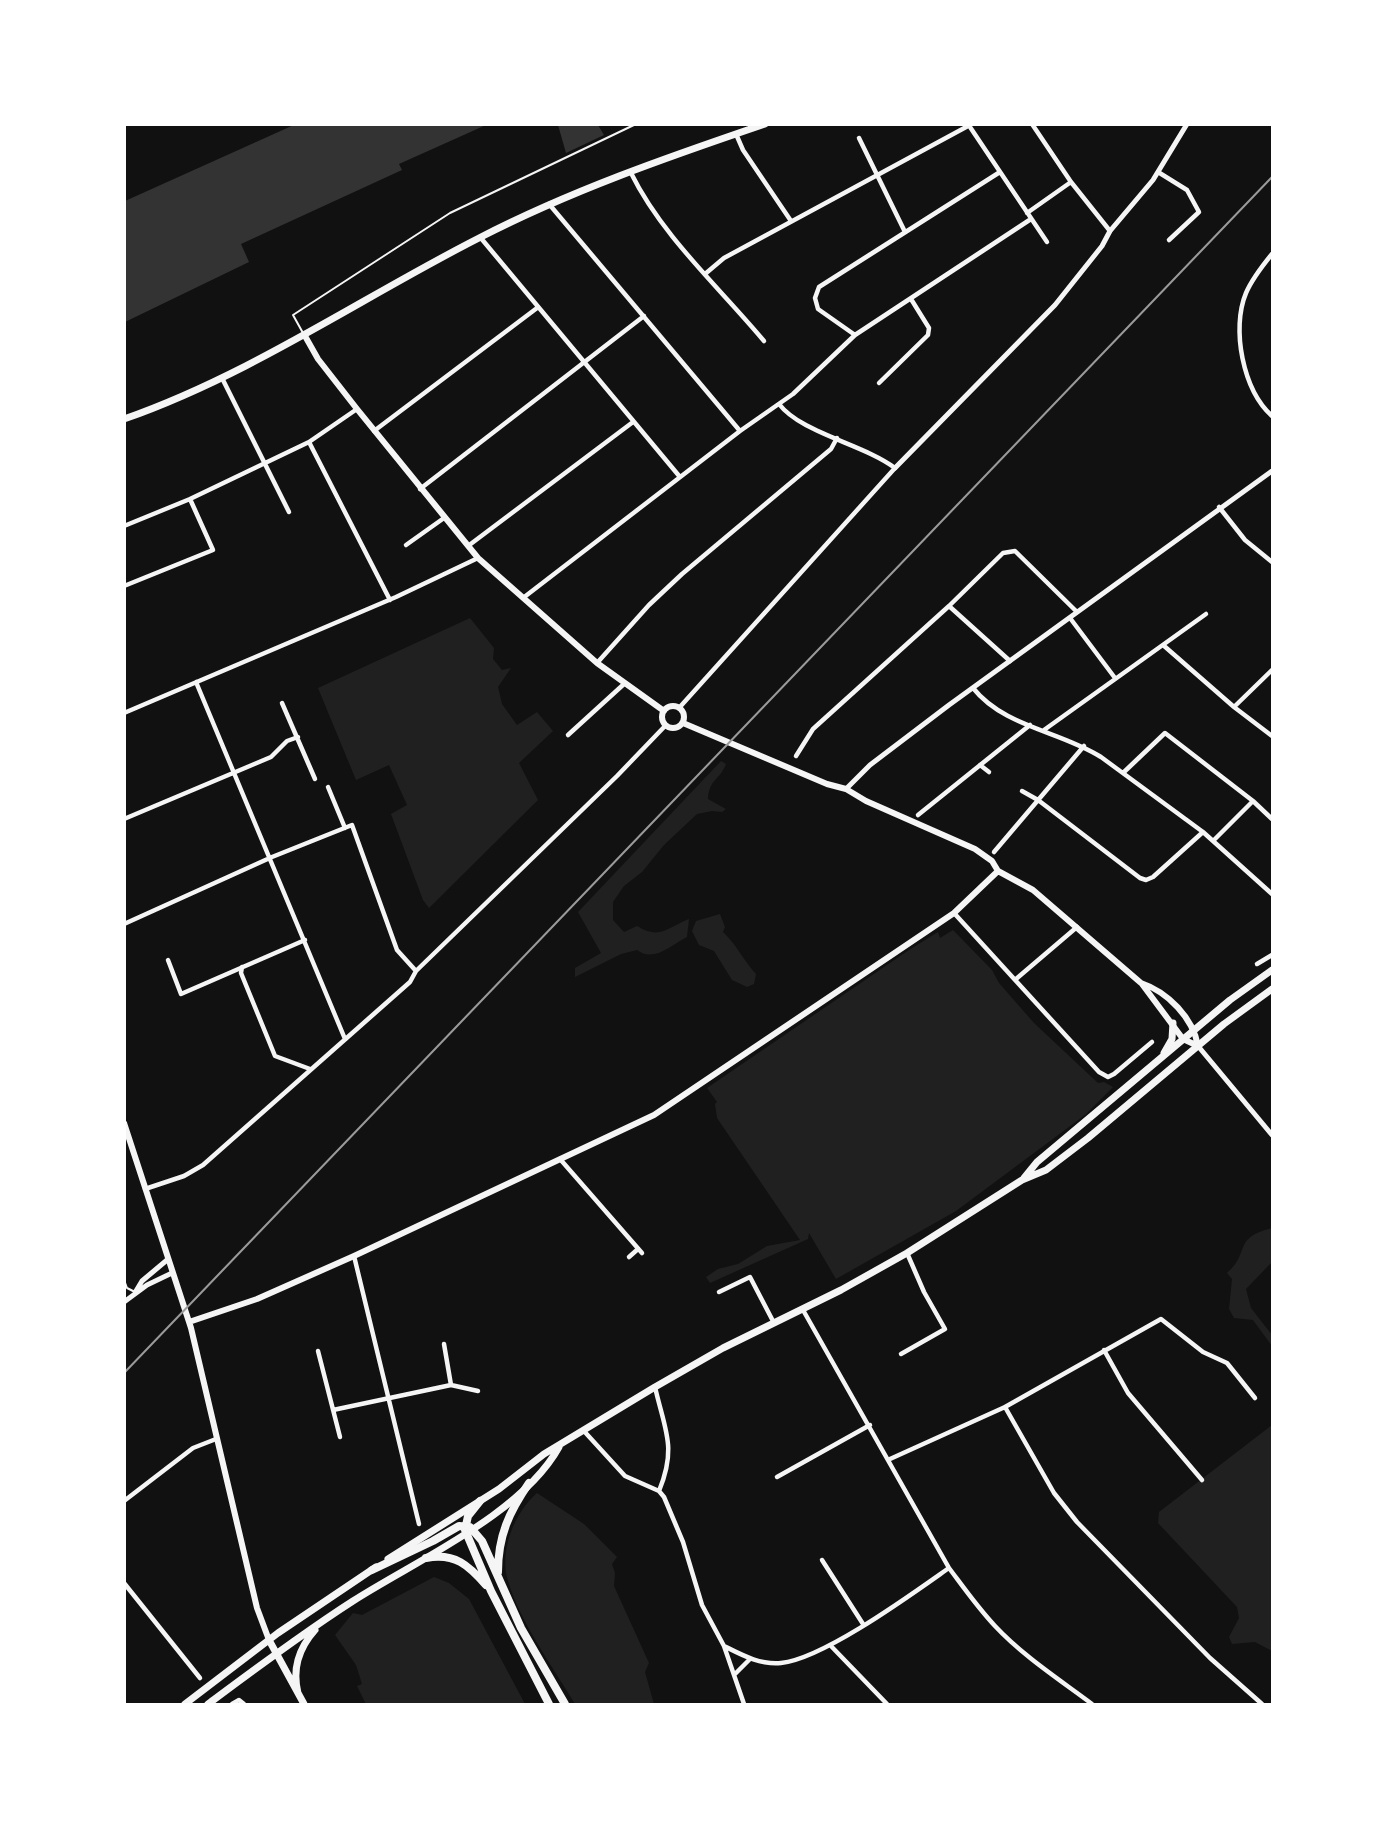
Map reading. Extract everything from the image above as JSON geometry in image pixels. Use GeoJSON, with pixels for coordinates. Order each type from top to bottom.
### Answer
{"type":"FeatureCollection","features":[{"type":"Feature","properties":{"kind":"highway"},"geometry":{"type":"LineString","coordinates":[[498,1575],[503,1529],[512,1508],[529,1483]]}},
{"type":"Feature","properties":{"kind":"highway"},"geometry":{"type":"LineString","coordinates":[[480,1501],[471,1510],[468,1529],[491,1591],[549,1704]]}},
{"type":"Feature","properties":{"kind":"highway"},"geometry":{"type":"LineString","coordinates":[[372,1570],[433,1541],[456,1527],[468,1529],[482,1542],[521,1628],[565,1704]]}},
{"type":"Feature","properties":{"kind":"highway"},"geometry":{"type":"LineString","coordinates":[[426,1558],[450,1557],[463,1562],[491,1591]]}},
{"type":"Feature","properties":{"kind":"main road"},"geometry":{"type":"LineString","coordinates":[[124,419],[179,399],[222,378],[305,336],[480,237],[549,204],[765,124]]}},
{"type":"Feature","properties":{"kind":"main road"},"geometry":{"type":"LineString","coordinates":[[305,336],[318,359],[374,431],[478,558],[597,663],[664,711]]}},
{"type":"Feature","properties":{"kind":"main road"},"geometry":{"type":"LineString","coordinates":[[670,706],[679,708],[684,715],[683,723],[674,728],[666,725],[663,718],[664,711],[670,706]]}},
{"type":"Feature","properties":{"kind":"main road"},"geometry":{"type":"LineString","coordinates":[[683,723],[827,784],[846,789],[866,801],[975,849],[992,861],[998,871],[1033,890],[1141,983],[1173,1023],[1183,1040],[1198,1046]]}},
{"type":"Feature","properties":{"kind":"main road"},"geometry":{"type":"LineString","coordinates":[[189,1322],[257,1299],[354,1256],[667,1107],[954,913],[998,871]]}},
{"type":"Feature","properties":{"kind":"main road"},"geometry":{"type":"LineString","coordinates":[[1022,1180],[1037,1162],[1195,1029],[1272,970]]}},
{"type":"Feature","properties":{"kind":"main road"},"geometry":{"type":"LineString","coordinates":[[1141,983],[1155,988],[1174,1005],[1195,1029],[1198,1046]]}},
{"type":"Feature","properties":{"kind":"main road"},"geometry":{"type":"LineString","coordinates":[[185,1704],[269,1640],[480,1501],[544,1454],[723,1348],[803,1310],[907,1253],[1022,1180],[1046,1170],[1272,989]]}},
{"type":"Feature","properties":{"kind":"main road"},"geometry":{"type":"LineString","coordinates":[[1162,1058],[1172,1039],[1173,1023]]}},
{"type":"Feature","properties":{"kind":"main road"},"geometry":{"type":"LineString","coordinates":[[124,1123],[189,1322],[257,1608],[269,1640],[304,1704]]}},
{"type":"Feature","properties":{"kind":"main road"},"geometry":{"type":"LineString","coordinates":[[208,1704],[326,1619],[504,1507],[551,1462],[559,1447]]}},
{"type":"Feature","properties":{"kind":"main road"},"geometry":{"type":"LineString","coordinates":[[298,1693],[295,1672],[298,1657],[308,1638],[326,1619]]}},
{"type":"Feature","properties":{"kind":"street"},"geometry":{"type":"LineString","coordinates":[[1032,124],[1071,182],[1110,231]]}},
{"type":"Feature","properties":{"kind":"street"},"geometry":{"type":"LineString","coordinates":[[679,708],[895,468],[1055,304],[1158,172],[1187,124]]}},
{"type":"Feature","properties":{"kind":"street"},"geometry":{"type":"LineString","coordinates":[[705,274],[724,258],[968,125],[1047,242]]}},
{"type":"Feature","properties":{"kind":"street"},"geometry":{"type":"LineString","coordinates":[[736,134],[743,150],[791,221]]}},
{"type":"Feature","properties":{"kind":"street"},"geometry":{"type":"LineString","coordinates":[[859,138],[905,232]]}},
{"type":"Feature","properties":{"kind":"street"},"geometry":{"type":"LineString","coordinates":[[855,335],[818,309],[815,298],[817,291],[1000,172]]}},
{"type":"Feature","properties":{"kind":"street"},"geometry":{"type":"LineString","coordinates":[[1158,172],[1187,190],[1199,212],[1169,240]]}},
{"type":"Feature","properties":{"kind":"street"},"geometry":{"type":"LineString","coordinates":[[631,173],[645,199],[705,274],[764,341]]}},
{"type":"Feature","properties":{"kind":"street"},"geometry":{"type":"LineString","coordinates":[[1027,213],[1071,182]]}},
{"type":"Feature","properties":{"kind":"street"},"geometry":{"type":"LineString","coordinates":[[549,204],[740,431]]}},
{"type":"Feature","properties":{"kind":"street"},"geometry":{"type":"LineString","coordinates":[[523,598],[806,383],[855,335],[1031,219]]}},
{"type":"Feature","properties":{"kind":"street"},"geometry":{"type":"LineString","coordinates":[[480,237],[680,477]]}},
{"type":"Feature","properties":{"kind":"street"},"geometry":{"type":"LineString","coordinates":[[1272,254],[1246,292],[1241,310],[1243,354],[1249,382],[1264,408],[1272,416]]}},
{"type":"Feature","properties":{"kind":"street"},"geometry":{"type":"LineString","coordinates":[[879,383],[928,335],[929,328],[910,299]]}},
{"type":"Feature","properties":{"kind":"street"},"geometry":{"type":"LineString","coordinates":[[374,431],[537,308]]}},
{"type":"Feature","properties":{"kind":"street"},"geometry":{"type":"LineString","coordinates":[[420,489],[644,316]]}},
{"type":"Feature","properties":{"kind":"street"},"geometry":{"type":"LineString","coordinates":[[222,378],[289,513]]}},
{"type":"Feature","properties":{"kind":"street"},"geometry":{"type":"LineString","coordinates":[[779,404],[799,422],[866,450],[895,468]]}},
{"type":"Feature","properties":{"kind":"street"},"geometry":{"type":"LineString","coordinates":[[124,526],[264,465],[309,442],[357,409]]}},
{"type":"Feature","properties":{"kind":"street"},"geometry":{"type":"LineString","coordinates":[[468,546],[633,422]]}},
{"type":"Feature","properties":{"kind":"street"},"geometry":{"type":"LineString","coordinates":[[597,663],[649,605],[682,574],[831,449],[837,438]]}},
{"type":"Feature","properties":{"kind":"street"},"geometry":{"type":"LineString","coordinates":[[309,442],[390,600]]}},
{"type":"Feature","properties":{"kind":"street"},"geometry":{"type":"LineString","coordinates":[[846,789],[870,765],[973,688],[1219,507],[1272,471]]}},
{"type":"Feature","properties":{"kind":"street"},"geometry":{"type":"LineString","coordinates":[[124,586],[213,550],[190,499]]}},
{"type":"Feature","properties":{"kind":"street"},"geometry":{"type":"LineString","coordinates":[[1219,507],[1245,540],[1272,562]]}},
{"type":"Feature","properties":{"kind":"street"},"geometry":{"type":"LineString","coordinates":[[406,545],[444,518]]}},
{"type":"Feature","properties":{"kind":"street"},"geometry":{"type":"LineString","coordinates":[[796,756],[813,729],[949,606],[1003,553],[1015,551],[1077,612]]}},
{"type":"Feature","properties":{"kind":"street"},"geometry":{"type":"LineString","coordinates":[[124,713],[390,600],[478,558]]}},
{"type":"Feature","properties":{"kind":"street"},"geometry":{"type":"LineString","coordinates":[[949,606],[1010,661]]}},
{"type":"Feature","properties":{"kind":"street"},"geometry":{"type":"LineString","coordinates":[[1044,730],[1206,614]]}},
{"type":"Feature","properties":{"kind":"street"},"geometry":{"type":"LineString","coordinates":[[1070,618],[1115,678]]}},
{"type":"Feature","properties":{"kind":"street"},"geometry":{"type":"LineString","coordinates":[[1163,645],[1234,707],[1272,736]]}},
{"type":"Feature","properties":{"kind":"street"},"geometry":{"type":"LineString","coordinates":[[1234,707],[1272,670]]}},
{"type":"Feature","properties":{"kind":"street"},"geometry":{"type":"LineString","coordinates":[[196,682],[272,857],[345,1039]]}},
{"type":"Feature","properties":{"kind":"street"},"geometry":{"type":"LineString","coordinates":[[568,735],[624,684]]}},
{"type":"Feature","properties":{"kind":"street"},"geometry":{"type":"LineString","coordinates":[[973,688],[990,708],[1084,746],[1124,772],[1203,832],[1272,894]]}},
{"type":"Feature","properties":{"kind":"street"},"geometry":{"type":"LineString","coordinates":[[282,703],[315,779]]}},
{"type":"Feature","properties":{"kind":"street"},"geometry":{"type":"LineString","coordinates":[[145,1189],[184,1176],[203,1165],[411,982],[416,971],[617,776],[666,725]]}},
{"type":"Feature","properties":{"kind":"street"},"geometry":{"type":"LineString","coordinates":[[918,815],[1030,725]]}},
{"type":"Feature","properties":{"kind":"street"},"geometry":{"type":"LineString","coordinates":[[1124,772],[1165,733],[1253,801],[1272,819]]}},
{"type":"Feature","properties":{"kind":"street"},"geometry":{"type":"LineString","coordinates":[[124,819],[271,757],[287,741],[298,737]]}},
{"type":"Feature","properties":{"kind":"street"},"geometry":{"type":"LineString","coordinates":[[994,852],[1084,746]]}},
{"type":"Feature","properties":{"kind":"street"},"geometry":{"type":"LineString","coordinates":[[980,765],[989,772]]}},
{"type":"Feature","properties":{"kind":"street"},"geometry":{"type":"LineString","coordinates":[[328,787],[345,828]]}},
{"type":"Feature","properties":{"kind":"street"},"geometry":{"type":"LineString","coordinates":[[1022,791],[1038,800],[1140,879],[1146,880],[1153,877],[1203,832]]}},
{"type":"Feature","properties":{"kind":"street"},"geometry":{"type":"LineString","coordinates":[[1213,841],[1253,801]]}},
{"type":"Feature","properties":{"kind":"street"},"geometry":{"type":"LineString","coordinates":[[124,924],[272,857],[352,825],[397,950],[416,971]]}},
{"type":"Feature","properties":{"kind":"street"},"geometry":{"type":"LineString","coordinates":[[954,913],[1098,1072],[1108,1077],[1114,1074],[1152,1042]]}},
{"type":"Feature","properties":{"kind":"street"},"geometry":{"type":"LineString","coordinates":[[1016,979],[1077,927]]}},
{"type":"Feature","properties":{"kind":"street"},"geometry":{"type":"LineString","coordinates":[[168,960],[182,994],[304,940]]}},
{"type":"Feature","properties":{"kind":"street"},"geometry":{"type":"LineString","coordinates":[[1257,964],[1272,955]]}},
{"type":"Feature","properties":{"kind":"street"},"geometry":{"type":"LineString","coordinates":[[242,967],[241,973],[275,1056],[310,1070]]}},
{"type":"Feature","properties":{"kind":"street"},"geometry":{"type":"LineString","coordinates":[[1198,1046],[1272,1136]]}},
{"type":"Feature","properties":{"kind":"street"},"geometry":{"type":"LineString","coordinates":[[560,1159],[640,1251],[630,1257]]}},
{"type":"Feature","properties":{"kind":"street"},"geometry":{"type":"LineString","coordinates":[[901,1354],[945,1329],[924,1292],[907,1253]]}},
{"type":"Feature","properties":{"kind":"street"},"geometry":{"type":"LineString","coordinates":[[354,1256],[419,1524]]}},
{"type":"Feature","properties":{"kind":"street"},"geometry":{"type":"LineString","coordinates":[[124,1302],[148,1275],[167,1260]]}},
{"type":"Feature","properties":{"kind":"street"},"geometry":{"type":"LineString","coordinates":[[135,1292],[172,1273]]}},
{"type":"Feature","properties":{"kind":"street"},"geometry":{"type":"LineString","coordinates":[[719,1292],[750,1277],[774,1323]]}},
{"type":"Feature","properties":{"kind":"street"},"geometry":{"type":"LineString","coordinates":[[803,1310],[890,1459],[950,1568],[997,1628],[1092,1704]]}},
{"type":"Feature","properties":{"kind":"street"},"geometry":{"type":"LineString","coordinates":[[890,1459],[1005,1407],[1161,1319],[1203,1352],[1227,1363],[1255,1398]]}},
{"type":"Feature","properties":{"kind":"street"},"geometry":{"type":"LineString","coordinates":[[444,1344],[451,1385]]}},
{"type":"Feature","properties":{"kind":"street"},"geometry":{"type":"LineString","coordinates":[[1104,1350],[1128,1393],[1202,1480]]}},
{"type":"Feature","properties":{"kind":"street"},"geometry":{"type":"LineString","coordinates":[[318,1351],[340,1437]]}},
{"type":"Feature","properties":{"kind":"street"},"geometry":{"type":"LineString","coordinates":[[333,1410],[451,1385],[478,1391]]}},
{"type":"Feature","properties":{"kind":"street"},"geometry":{"type":"LineString","coordinates":[[655,1387],[670,1450],[668,1466],[659,1491]]}},
{"type":"Feature","properties":{"kind":"street"},"geometry":{"type":"LineString","coordinates":[[1005,1407],[1054,1493],[1077,1522],[1210,1658],[1262,1704]]}},
{"type":"Feature","properties":{"kind":"street"},"geometry":{"type":"LineString","coordinates":[[777,1477],[870,1425]]}},
{"type":"Feature","properties":{"kind":"street"},"geometry":{"type":"LineString","coordinates":[[583,1430],[625,1476],[659,1491],[669,1507],[683,1542],[702,1605],[724,1646],[744,1704]]}},
{"type":"Feature","properties":{"kind":"street"},"geometry":{"type":"LineString","coordinates":[[124,1501],[193,1448],[216,1439]]}},
{"type":"Feature","properties":{"kind":"street"},"geometry":{"type":"LineString","coordinates":[[822,1560],[863,1624]]}},
{"type":"Feature","properties":{"kind":"street"},"geometry":{"type":"LineString","coordinates":[[724,1646],[750,1659],[779,1664],[796,1661],[831,1645],[950,1568]]}},
{"type":"Feature","properties":{"kind":"street"},"geometry":{"type":"LineString","coordinates":[[124,1583],[200,1678]]}},
{"type":"Feature","properties":{"kind":"street"},"geometry":{"type":"LineString","coordinates":[[831,1645],[852,1670],[887,1704]]}},
{"type":"Feature","properties":{"kind":"street"},"geometry":{"type":"LineString","coordinates":[[735,1674],[750,1659]]}},
{"type":"Feature","properties":{"kind":"street"},"geometry":{"type":"LineString","coordinates":[[232,1704],[239,1700],[244,1704]]}},
{"type":"Feature","properties":{"kind":"lane"},"geometry":{"type":"LineString","coordinates":[[305,336],[293,315],[450,213],[636,124]]}},
{"type":"Feature","properties":{"kind":"lane"},"geometry":{"type":"LineString","coordinates":[[124,1280],[127,1288],[135,1292]]}},
{"type":"Feature","properties":{"kind":"shaded area"},"geometry":{"type":"Polygon","coordinates":[[[296,124],[486,125],[399,164],[402,170],[241,244],[249,262],[125,322],[125,201],[296,124]]]}},
{"type":"Feature","properties":{"kind":"shaded area"},"geometry":{"type":"Polygon","coordinates":[[[558,125],[598,125],[604,135],[566,153],[558,125]]]}},
{"type":"Feature","properties":{"kind":"shaded area"},"geometry":{"type":"Polygon","coordinates":[[[470,618],[494,648],[493,659],[502,670],[511,668],[498,687],[502,704],[517,725],[537,712],[553,731],[519,763],[538,800],[429,908],[423,900],[391,814],[407,805],[389,765],[356,780],[318,688],[470,618]]]}},
{"type":"Feature","properties":{"kind":"shaded area"},"geometry":{"type":"Polygon","coordinates":[[[721,761],[726,764],[710,787],[708,799],[726,809],[722,812],[697,814],[664,845],[642,872],[624,886],[613,902],[613,920],[624,932],[637,926],[652,932],[663,931],[689,919],[687,937],[656,954],[643,954],[637,950],[621,954],[575,977],[575,968],[601,953],[578,912],[721,761]]]}},
{"type":"Feature","properties":{"kind":"shaded area"},"geometry":{"type":"Polygon","coordinates":[[[720,914],[725,927],[723,932],[756,974],[754,984],[747,987],[732,980],[714,951],[699,945],[692,931],[696,921],[720,914]]]}},
{"type":"Feature","properties":{"kind":"shaded area"},"geometry":{"type":"Polygon","coordinates":[[[953,930],[992,970],[999,983],[1034,1023],[1098,1083],[1104,1082],[1113,1087],[1085,1115],[956,1211],[836,1279],[809,1233],[808,1239],[710,1283],[706,1277],[718,1269],[738,1264],[767,1246],[800,1240],[717,1118],[715,1104],[717,1102],[707,1088],[909,950],[938,932],[940,938],[953,930]]]}},
{"type":"Feature","properties":{"kind":"shaded area"},"geometry":{"type":"Polygon","coordinates":[[[1272,1228],[1272,1262],[1246,1289],[1251,1308],[1272,1335],[1272,1346],[1253,1320],[1234,1318],[1229,1309],[1232,1279],[1227,1273],[1239,1259],[1251,1236],[1272,1228]]]}},
{"type":"Feature","properties":{"kind":"shaded area"},"geometry":{"type":"Polygon","coordinates":[[[1272,1425],[1272,1651],[1255,1642],[1232,1644],[1229,1637],[1239,1618],[1237,1607],[1158,1523],[1159,1512],[1272,1425]]]}},
{"type":"Feature","properties":{"kind":"shaded area"},"geometry":{"type":"Polygon","coordinates":[[[537,1493],[584,1524],[617,1557],[612,1564],[615,1573],[614,1586],[649,1663],[645,1672],[654,1704],[575,1704],[520,1612],[508,1581],[507,1545],[515,1522],[537,1493]]]}},
{"type":"Feature","properties":{"kind":"shaded area"},"geometry":{"type":"Polygon","coordinates":[[[434,1577],[449,1583],[469,1599],[525,1704],[366,1704],[357,1686],[362,1684],[356,1665],[335,1635],[353,1613],[362,1615],[434,1577]]]}},
{"type":"Feature","properties":{"kind":"railway"},"geometry":{"type":"LineString","coordinates":[[124,1373],[1272,177]]}}]}
